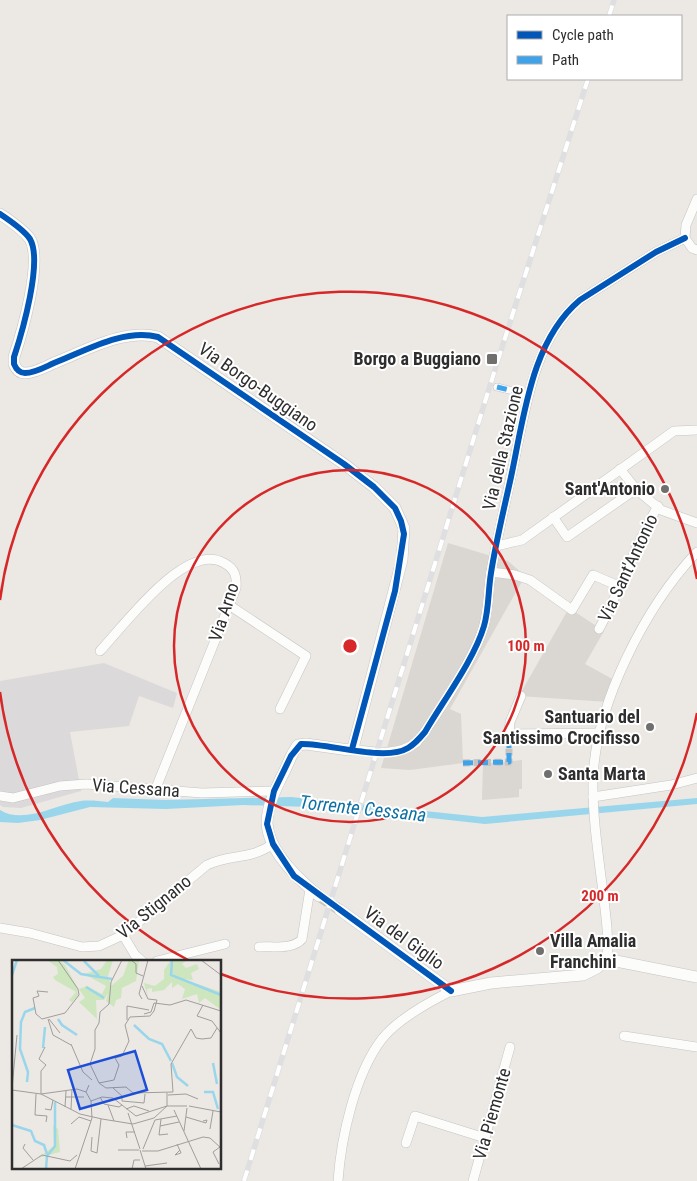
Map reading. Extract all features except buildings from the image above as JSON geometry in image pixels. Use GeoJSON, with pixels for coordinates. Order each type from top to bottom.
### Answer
{"type":"FeatureCollection","features":[{"type":"Feature","properties":{"kind":"street"},"geometry":{"type":"LineString","coordinates":[[697,199],[686,225],[685,238],[692,248],[697,250]]}},
{"type":"Feature","properties":{"kind":"street","name":"Via Borgo-Buggiano"},"geometry":{"type":"LineString","coordinates":[[0,214],[29,237],[33,249],[29,301],[14,358],[14,364],[19,371],[24,373],[41,369],[98,345],[128,336],[149,334],[158,336],[344,464],[374,487],[395,508],[404,528],[402,560],[352,750]]}},
{"type":"Feature","properties":{"kind":"street","name":"Via della Stazione"},"geometry":{"type":"LineString","coordinates":[[352,750],[400,752],[417,742],[459,675],[483,630],[496,546],[529,395],[545,347],[569,309],[609,280],[656,252],[685,238]]}},
{"type":"Feature","properties":{"kind":"street"},"geometry":{"type":"LineString","coordinates":[[497,387],[529,395]]}},
{"type":"Feature","properties":{"kind":"street"},"geometry":{"type":"LineString","coordinates":[[496,546],[522,540],[674,431],[697,430]]}},
{"type":"Feature","properties":{"kind":"street"},"geometry":{"type":"LineString","coordinates":[[620,470],[636,489],[666,512],[697,523]]}},
{"type":"Feature","properties":{"kind":"street"},"geometry":{"type":"LineString","coordinates":[[553,517],[567,538],[636,489]]}},
{"type":"Feature","properties":{"kind":"street","name":"Via Sant'Antonio"},"geometry":{"type":"LineString","coordinates":[[599,629],[621,587],[639,540],[658,506]]}},
{"type":"Feature","properties":{"kind":"street"},"geometry":{"type":"LineString","coordinates":[[696,553],[662,596],[630,651],[616,681],[601,733],[593,775],[596,822],[608,928],[606,959],[697,977]]}},
{"type":"Feature","properties":{"kind":"street","name":"Via Arno"},"geometry":{"type":"LineString","coordinates":[[100,651],[168,578],[185,565],[210,558],[220,560],[230,566],[237,577],[236,588],[156,788]]}},
{"type":"Feature","properties":{"kind":"street"},"geometry":{"type":"LineString","coordinates":[[491,572],[514,575],[530,580],[572,610],[592,575],[621,587]]}},
{"type":"Feature","properties":{"kind":"street"},"geometry":{"type":"LineString","coordinates":[[229,605],[306,656],[280,709]]}},
{"type":"Feature","properties":{"kind":"street"},"geometry":{"type":"LineString","coordinates":[[521,696],[510,722],[509,734],[601,733]]}},
{"type":"Feature","properties":{"kind":"street"},"geometry":{"type":"LineString","coordinates":[[259,947],[298,944],[302,939],[314,892],[294,876],[273,844],[267,824],[274,791],[298,746],[306,744],[352,750]]}},
{"type":"Feature","properties":{"kind":"street"},"geometry":{"type":"LineString","coordinates":[[594,797],[671,785],[697,778]]}},
{"type":"Feature","properties":{"kind":"street","name":"Via Cessana"},"geometry":{"type":"LineString","coordinates":[[0,796],[13,798],[70,785],[156,788],[202,793],[274,791]]}},
{"type":"Feature","properties":{"kind":"street","name":"Via Stignano"},"geometry":{"type":"LineString","coordinates":[[0,928],[30,933],[82,947],[100,946],[123,935],[148,917],[207,864],[218,860],[247,857],[273,844]]}},
{"type":"Feature","properties":{"kind":"street","name":"Via del Giglio"},"geometry":{"type":"LineString","coordinates":[[340,910],[451,992],[491,983],[583,975],[597,968],[606,959]]}},
{"type":"Feature","properties":{"kind":"street"},"geometry":{"type":"LineString","coordinates":[[123,935],[135,955],[141,960]]}},
{"type":"Feature","properties":{"kind":"street"},"geometry":{"type":"LineString","coordinates":[[161,960],[225,944]]}},
{"type":"Feature","properties":{"kind":"street"},"geometry":{"type":"LineString","coordinates":[[338,1181],[344,1128],[372,1054],[382,1039],[396,1025],[451,992]]}},
{"type":"Feature","properties":{"kind":"street"},"geometry":{"type":"LineString","coordinates":[[624,1036],[697,1047]]}},
{"type":"Feature","properties":{"kind":"street","name":"Via Piemonte"},"geometry":{"type":"LineString","coordinates":[[473,1181],[510,1047]]}},
{"type":"Feature","properties":{"kind":"street"},"geometry":{"type":"LineString","coordinates":[[406,1144],[415,1116],[485,1138]]}},
{"type":"Feature","properties":{"kind":"shaded area"},"geometry":{"type":"Polygon","coordinates":[[[448,543],[508,561],[525,576],[450,709],[461,714],[463,763],[410,770],[381,768],[448,543]]]}},
{"type":"Feature","properties":{"kind":"shaded area"},"geometry":{"type":"Polygon","coordinates":[[[569,608],[604,631],[585,664],[616,681],[608,702],[519,696],[569,608]]]}},
{"type":"Feature","properties":{"kind":"shaded area"},"geometry":{"type":"Polygon","coordinates":[[[104,663],[177,693],[173,708],[139,696],[129,726],[70,732],[81,791],[21,808],[3,807],[0,805],[0,681],[104,663]]]}},
{"type":"Feature","properties":{"kind":"shaded area"},"geometry":{"type":"Polygon","coordinates":[[[522,760],[522,789],[519,789],[519,797],[482,800],[483,764],[522,760]]]}},
{"type":"Feature","properties":{"kind":"water","name":"Torrente Cessana"},"geometry":{"type":"Polygon","coordinates":[[[291,797],[482,817],[697,798],[697,804],[485,824],[341,808],[243,805],[166,809],[90,807],[40,820],[18,823],[0,822],[0,810],[9,814],[30,815],[71,803],[81,801],[108,802],[113,798],[165,800],[291,797]]]}},
{"type":"Feature","properties":{"kind":"tunnel"},"geometry":{"type":"LineString","coordinates":[[463,763],[509,762],[509,734]]}},
{"type":"Feature","properties":{"kind":"tunnel"},"geometry":{"type":"LineString","coordinates":[[319,896],[340,910]]}},
{"type":"Feature","properties":{"kind":"railway"},"geometry":{"type":"LineString","coordinates":[[609,15],[614,0]]}},
{"type":"Feature","properties":{"kind":"railway"},"geometry":{"type":"LineString","coordinates":[[244,1181],[497,363],[588,80]]}},
{"type":"Feature","properties":{"kind":"marked path"},"geometry":{"type":"LineString","coordinates":[[497,387],[529,395]]}},
{"type":"Feature","properties":{"kind":"marked path"},"geometry":{"type":"LineString","coordinates":[[463,763],[509,762],[509,734]]}},
{"type":"Feature","properties":{"kind":"cycle path"},"geometry":{"type":"LineString","coordinates":[[0,214],[16,225],[30,239],[33,249],[33,280],[22,332],[14,357],[14,364],[19,371],[23,373],[36,371],[118,338],[145,335],[158,337],[344,464],[374,487],[395,508],[404,534],[395,591],[352,749]]}},
{"type":"Feature","properties":{"kind":"cycle path"},"geometry":{"type":"LineString","coordinates":[[451,991],[294,876],[273,844],[267,824],[274,791],[291,756],[301,744],[371,753],[398,752],[415,743],[425,732],[466,666],[484,626],[495,549],[526,405],[540,358],[550,337],[564,317],[580,300],[656,252],[685,238]]}},
{"type":"Feature","properties":{"kind":"place","name":"Borgo a Buggiano"},"geometry":{"type":"Point","coordinates":[492,359]}},
{"type":"Feature","properties":{"kind":"place","name":"Sant'Antonio"},"geometry":{"type":"Point","coordinates":[665,489]}},
{"type":"Feature","properties":{"kind":"place","name":"Santuario del Santissimo Crocifisso"},"geometry":{"type":"Point","coordinates":[650,727]}},
{"type":"Feature","properties":{"kind":"place","name":"Santa Marta"},"geometry":{"type":"Point","coordinates":[548,774]}},
{"type":"Feature","properties":{"kind":"place","name":"Villa Amalia Franchini"},"geometry":{"type":"Point","coordinates":[540,951]}}]}
